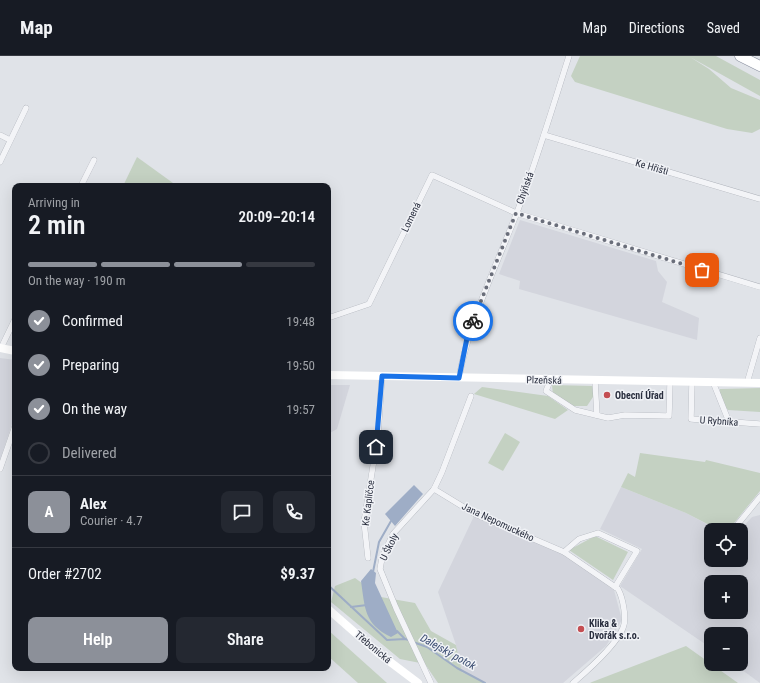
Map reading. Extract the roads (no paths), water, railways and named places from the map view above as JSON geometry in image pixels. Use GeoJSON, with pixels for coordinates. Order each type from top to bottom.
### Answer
{"type":"FeatureCollection","features":[{"type":"Feature","properties":{"kind":"highway"},"geometry":{"type":"LineString","coordinates":[[740,56],[760,66]]}},
{"type":"Feature","properties":{"kind":"main road"},"geometry":{"type":"LineString","coordinates":[[0,348],[12,350]]}},
{"type":"Feature","properties":{"kind":"main road","name":"Plzeňská"},"geometry":{"type":"LineString","coordinates":[[331,376],[760,383]]}},
{"type":"Feature","properties":{"kind":"main road","name":"Třebonická"},"geometry":{"type":"LineString","coordinates":[[331,612],[377,652],[418,683]]}},
{"type":"Feature","properties":{"kind":"street","name":"Chýňská"},"geometry":{"type":"LineString","coordinates":[[459,378],[468,333],[516,213],[544,135],[569,56]]}},
{"type":"Feature","properties":{"kind":"street"},"geometry":{"type":"LineString","coordinates":[[0,162],[26,108]]}},
{"type":"Feature","properties":{"kind":"street"},"geometry":{"type":"LineString","coordinates":[[0,135],[10,140]]}},
{"type":"Feature","properties":{"kind":"street","name":"Ke Hřišti"},"geometry":{"type":"LineString","coordinates":[[544,135],[760,199]]}},
{"type":"Feature","properties":{"kind":"street"},"geometry":{"type":"LineString","coordinates":[[82,183],[94,160]]}},
{"type":"Feature","properties":{"kind":"street","name":"Lomená"},"geometry":{"type":"LineString","coordinates":[[331,317],[369,304],[432,175],[516,213]]}},
{"type":"Feature","properties":{"kind":"street"},"geometry":{"type":"LineString","coordinates":[[516,213],[760,287]]}},
{"type":"Feature","properties":{"kind":"street"},"geometry":{"type":"LineString","coordinates":[[0,348],[12,325]]}},
{"type":"Feature","properties":{"kind":"street"},"geometry":{"type":"LineString","coordinates":[[747,383],[760,338]]}},
{"type":"Feature","properties":{"kind":"street","name":"Ke Kapličce"},"geometry":{"type":"LineString","coordinates":[[368,558],[364,522],[378,435],[382,376]]}},
{"type":"Feature","properties":{"kind":"street"},"geometry":{"type":"LineString","coordinates":[[550,380],[546,391],[575,410],[608,418],[625,415],[670,416],[670,382]]}},
{"type":"Feature","properties":{"kind":"street"},"geometry":{"type":"LineString","coordinates":[[595,381],[597,415]]}},
{"type":"Feature","properties":{"kind":"street","name":"U Rybníka"},"geometry":{"type":"LineString","coordinates":[[692,382],[691,419],[760,424]]}},
{"type":"Feature","properties":{"kind":"street"},"geometry":{"type":"LineString","coordinates":[[713,382],[729,422]]}},
{"type":"Feature","properties":{"kind":"street","name":"U Školy"},"geometry":{"type":"LineString","coordinates":[[431,683],[413,646],[380,569],[382,558],[393,534],[434,489],[471,396]]}},
{"type":"Feature","properties":{"kind":"street"},"geometry":{"type":"LineString","coordinates":[[0,468],[12,434]]}},
{"type":"Feature","properties":{"kind":"street","name":"Jana Nepomuckého"},"geometry":{"type":"LineString","coordinates":[[434,489],[475,514],[564,552],[615,587]]}},
{"type":"Feature","properties":{"kind":"street"},"geometry":{"type":"LineString","coordinates":[[739,523],[760,497]]}},
{"type":"Feature","properties":{"kind":"street"},"geometry":{"type":"LineString","coordinates":[[564,552],[579,539],[598,533],[638,551],[615,587],[621,595],[625,619],[623,629],[614,642],[573,683]]}},
{"type":"Feature","properties":{"kind":"water"},"geometry":{"type":"Polygon","coordinates":[[[414,485],[423,494],[395,526],[385,514],[414,485]]]}},
{"type":"Feature","properties":{"kind":"water"},"geometry":{"type":"Polygon","coordinates":[[[371,569],[376,573],[375,583],[398,633],[391,637],[375,627],[367,614],[361,581],[371,569]]]}},
{"type":"Feature","properties":{"kind":"waterway"},"geometry":{"type":"LineString","coordinates":[[373,572],[379,542],[391,521]]}},
{"type":"Feature","properties":{"kind":"waterway","name":"Dalejský potok"},"geometry":{"type":"LineString","coordinates":[[331,588],[387,640],[409,640]]}},
{"type":"Feature","properties":{"kind":"waterway"},"geometry":{"type":"LineString","coordinates":[[351,607],[367,605]]}},
{"type":"Feature","properties":{"kind":"waterway"},"geometry":{"type":"LineString","coordinates":[[397,631],[405,639]]}},
{"type":"Feature","properties":{"kind":"waterway","name":"Dalejský potok"},"geometry":{"type":"LineString","coordinates":[[413,642],[427,647],[457,668],[485,683]]}},
{"type":"Feature","properties":{"kind":"place","name":"Obecní Úřad"},"geometry":{"type":"Point","coordinates":[607,395]}},
{"type":"Feature","properties":{"kind":"place","name":"Klika & Dvořák s.r.o."},"geometry":{"type":"Point","coordinates":[581,629]}}]}
